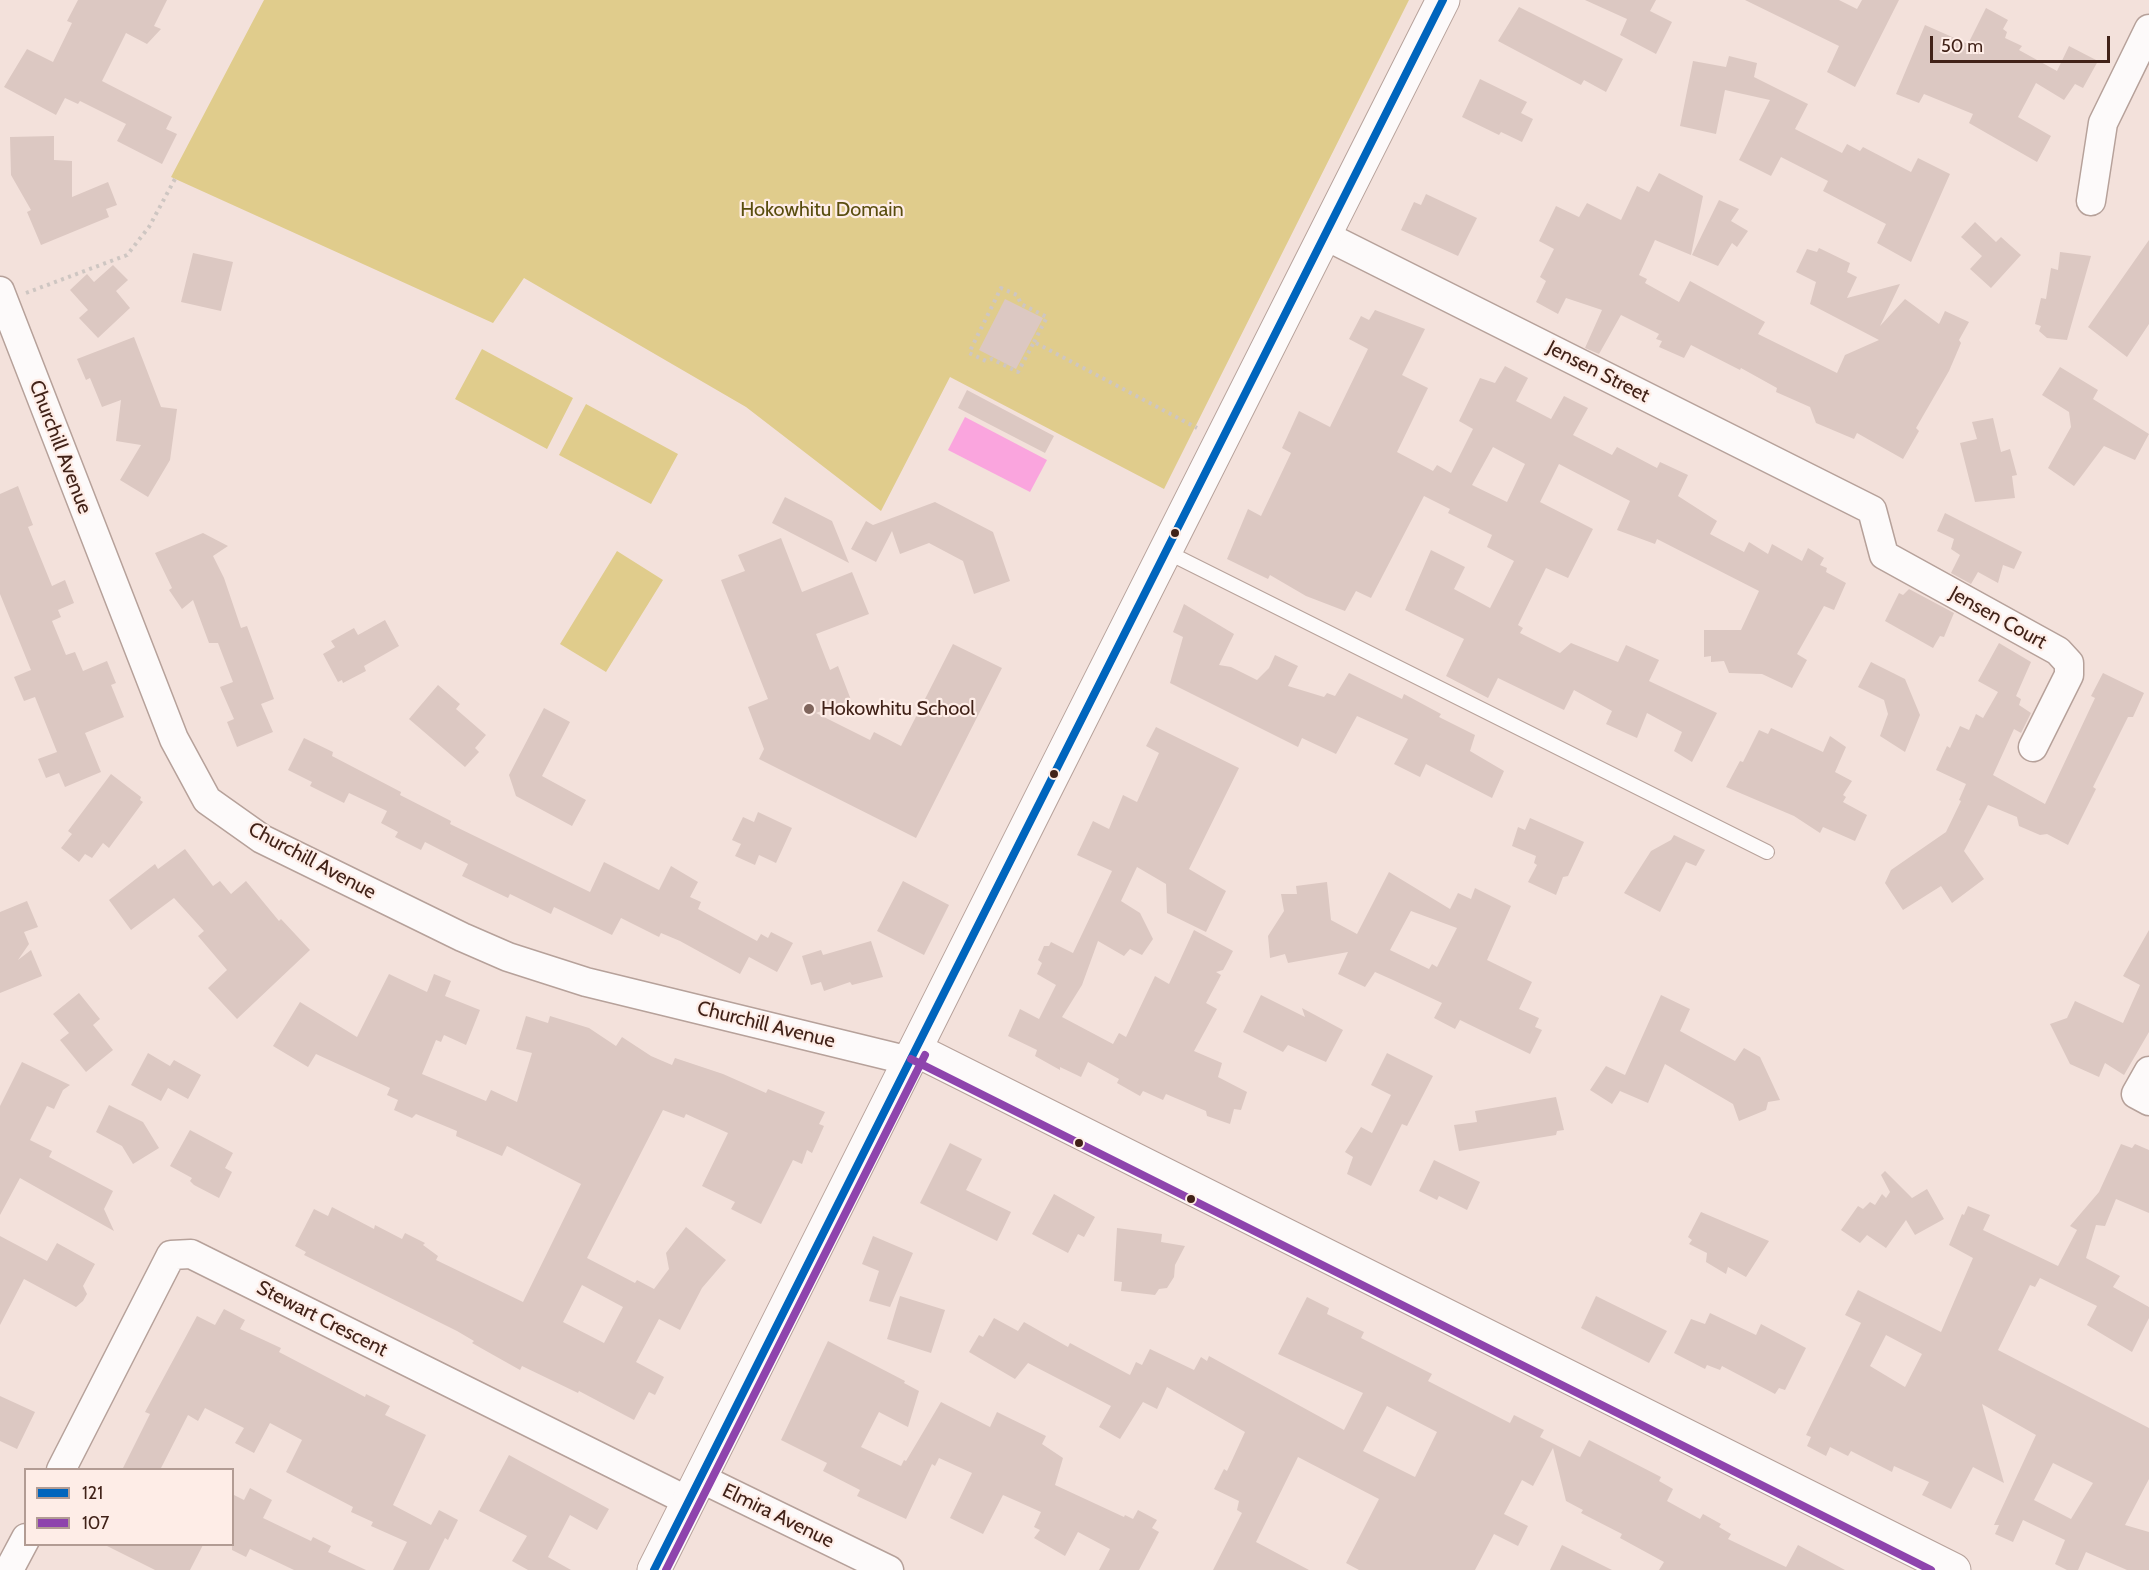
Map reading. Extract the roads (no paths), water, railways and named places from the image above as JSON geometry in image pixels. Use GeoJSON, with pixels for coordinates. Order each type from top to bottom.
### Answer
{"type":"FeatureCollection","features":[{"type":"Feature","properties":{"kind":"main road"},"geometry":{"type":"LineString","coordinates":[[654,1570],[1443,0]]}},
{"type":"Feature","properties":{"kind":"main road"},"geometry":{"type":"LineString","coordinates":[[913,1055],[1954,1570]]}},
{"type":"Feature","properties":{"kind":"street"},"geometry":{"type":"LineString","coordinates":[[2091,201],[2103,123],[2149,29]]}},
{"type":"Feature","properties":{"kind":"street","name":"Jensen Street"},"geometry":{"type":"LineString","coordinates":[[1324,235],[1872,510]]}},
{"type":"Feature","properties":{"kind":"street","name":"Churchill Avenue"},"geometry":{"type":"LineString","coordinates":[[2,296],[174,739],[207,800],[262,838],[462,938],[508,957],[586,982],[913,1055]]}},
{"type":"Feature","properties":{"kind":"street","name":"Jensen Court"},"geometry":{"type":"LineString","coordinates":[[1872,510],[1884,555],[2058,651],[2069,663],[2069,675],[2033,747]]}},
{"type":"Feature","properties":{"kind":"street"},"geometry":{"type":"LineString","coordinates":[[2149,1071],[2136,1094],[2149,1101]]}},
{"type":"Feature","properties":{"kind":"street","name":"Stewart Crescent"},"geometry":{"type":"LineString","coordinates":[[62,1468],[171,1255],[191,1254],[694,1490]]}},
{"type":"Feature","properties":{"kind":"street","name":"Elmira Avenue"},"geometry":{"type":"LineString","coordinates":[[694,1490],[889,1570]]}},
{"type":"Feature","properties":{"kind":"street"},"geometry":{"type":"LineString","coordinates":[[9,1570],[24,1542]]}},
{"type":"Feature","properties":{"kind":"lane"},"geometry":{"type":"LineString","coordinates":[[1165,551],[1767,852]]}},
{"type":"Feature","properties":{"kind":"place","name":"Hokowhitu School"},"geometry":{"type":"Point","coordinates":[809,709]}},
{"type":"Feature","properties":{"kind":"park label","name":"Hokowhitu Domain"},"geometry":{"type":"Point","coordinates":[822,210]}}]}
